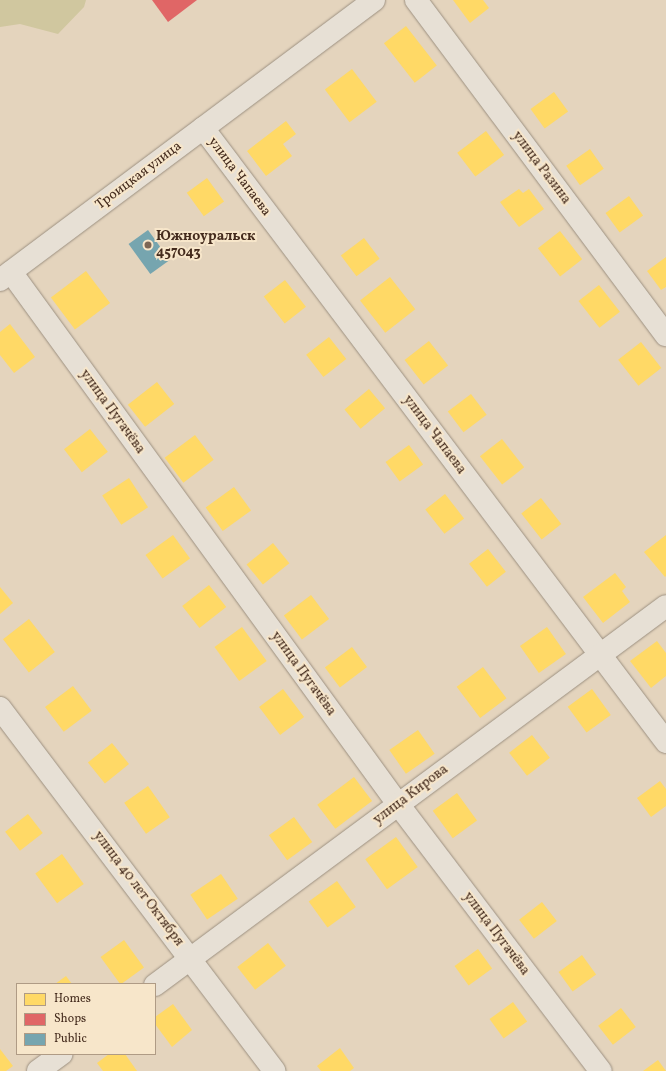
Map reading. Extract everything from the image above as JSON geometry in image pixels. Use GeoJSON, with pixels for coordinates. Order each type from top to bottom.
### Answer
{"type":"FeatureCollection","features":[{"type":"Feature","properties":{"kind":"street","name":"Троицкая улица"},"geometry":{"type":"LineString","coordinates":[[6,276],[374,0]]}},
{"type":"Feature","properties":{"kind":"street","name":"улица Разина"},"geometry":{"type":"LineString","coordinates":[[416,0],[666,335]]}},
{"type":"Feature","properties":{"kind":"street","name":"улица Чапаева"},"geometry":{"type":"LineString","coordinates":[[203,128],[666,742]]}},
{"type":"Feature","properties":{"kind":"street","name":"улица Пугачёва"},"geometry":{"type":"LineString","coordinates":[[6,276],[398,804],[601,1071]]}},
{"type":"Feature","properties":{"kind":"street","name":"улица Кирова"},"geometry":{"type":"LineString","coordinates":[[156,983],[666,606]]}},
{"type":"Feature","properties":{"kind":"street","name":"улица 40 лет Октября"},"geometry":{"type":"LineString","coordinates":[[0,708],[275,1071]]}},
{"type":"Feature","properties":{"kind":"street"},"geometry":{"type":"LineString","coordinates":[[38,1071],[60,1055]]}},
{"type":"Feature","properties":{"kind":"shaded area"},"geometry":{"type":"Polygon","coordinates":[[[0,0],[86,0],[84,7],[58,34],[20,24],[0,27],[0,0]]]}},
{"type":"Feature","properties":{"kind":"building: Homes"},"geometry":{"type":"Polygon","coordinates":[[[453,0],[483,0],[489,8],[470,23],[453,0]]]}},
{"type":"Feature","properties":{"kind":"building: Homes"},"geometry":{"type":"Polygon","coordinates":[[[406,26],[437,65],[415,83],[384,43],[406,26]]]}},
{"type":"Feature","properties":{"kind":"building: Homes"},"geometry":{"type":"Polygon","coordinates":[[[352,69],[377,102],[350,122],[325,89],[352,69]]]}},
{"type":"Feature","properties":{"kind":"building: Homes"},"geometry":{"type":"Polygon","coordinates":[[[554,92],[568,111],[545,128],[531,109],[554,92]]]}},
{"type":"Feature","properties":{"kind":"building: Homes"},"geometry":{"type":"Polygon","coordinates":[[[286,121],[296,134],[283,144],[292,156],[266,176],[247,151],[286,121]]]}},
{"type":"Feature","properties":{"kind":"building: Homes"},"geometry":{"type":"Polygon","coordinates":[[[486,131],[504,155],[475,177],[457,153],[486,131]]]}},
{"type":"Feature","properties":{"kind":"building: Homes"},"geometry":{"type":"Polygon","coordinates":[[[590,149],[604,169],[580,185],[566,166],[590,149]]]}},
{"type":"Feature","properties":{"kind":"building: Homes"},"geometry":{"type":"Polygon","coordinates":[[[207,178],[224,201],[204,216],[187,193],[207,178]]]}},
{"type":"Feature","properties":{"kind":"building: Homes"},"geometry":{"type":"Polygon","coordinates":[[[519,189],[523,193],[529,189],[544,209],[519,227],[500,202],[519,189]]]}},
{"type":"Feature","properties":{"kind":"building: Homes"},"geometry":{"type":"Polygon","coordinates":[[[629,196],[643,215],[620,232],[606,213],[629,196]]]}},
{"type":"Feature","properties":{"kind":"building: Homes"},"geometry":{"type":"Polygon","coordinates":[[[560,231],[582,259],[560,277],[538,248],[560,231]]]}},
{"type":"Feature","properties":{"kind":"building: Homes"},"geometry":{"type":"Polygon","coordinates":[[[364,238],[380,259],[356,276],[341,255],[364,238]]]}},
{"type":"Feature","properties":{"kind":"building: Homes"},"geometry":{"type":"Polygon","coordinates":[[[666,257],[666,287],[661,290],[647,271],[666,257]]]}},
{"type":"Feature","properties":{"kind":"building: Homes"},"geometry":{"type":"Polygon","coordinates":[[[86,271],[110,303],[75,329],[51,297],[86,271]]]}},
{"type":"Feature","properties":{"kind":"building: Homes"},"geometry":{"type":"Polygon","coordinates":[[[390,277],[415,309],[385,333],[360,300],[390,277]]]}},
{"type":"Feature","properties":{"kind":"building: Homes"},"geometry":{"type":"Polygon","coordinates":[[[285,280],[306,307],[285,323],[264,297],[285,280]]]}},
{"type":"Feature","properties":{"kind":"building: Homes"},"geometry":{"type":"Polygon","coordinates":[[[599,285],[620,312],[599,328],[579,301],[599,285]]]}},
{"type":"Feature","properties":{"kind":"building: Homes"},"geometry":{"type":"Polygon","coordinates":[[[10,324],[35,357],[14,373],[0,355],[0,332],[10,324]]]}},
{"type":"Feature","properties":{"kind":"building: Homes"},"geometry":{"type":"Polygon","coordinates":[[[329,337],[346,359],[323,377],[306,355],[329,337]]]}},
{"type":"Feature","properties":{"kind":"building: Homes"},"geometry":{"type":"Polygon","coordinates":[[[429,341],[448,365],[424,385],[405,360],[429,341]]]}},
{"type":"Feature","properties":{"kind":"building: Homes"},"geometry":{"type":"Polygon","coordinates":[[[641,342],[661,368],[638,386],[618,360],[641,342]]]}},
{"type":"Feature","properties":{"kind":"building: Homes"},"geometry":{"type":"Polygon","coordinates":[[[157,382],[174,404],[145,427],[128,405],[157,382]]]}},
{"type":"Feature","properties":{"kind":"building: Homes"},"geometry":{"type":"Polygon","coordinates":[[[369,389],[385,408],[361,429],[344,410],[369,389]]]}},
{"type":"Feature","properties":{"kind":"building: Homes"},"geometry":{"type":"Polygon","coordinates":[[[471,394],[487,415],[463,432],[448,411],[471,394]]]}},
{"type":"Feature","properties":{"kind":"building: Homes"},"geometry":{"type":"Polygon","coordinates":[[[90,429],[108,452],[82,472],[64,449],[90,429]]]}},
{"type":"Feature","properties":{"kind":"building: Homes"},"geometry":{"type":"Polygon","coordinates":[[[195,435],[214,460],[183,483],[165,458],[195,435]]]}},
{"type":"Feature","properties":{"kind":"building: Homes"},"geometry":{"type":"Polygon","coordinates":[[[502,439],[524,467],[502,485],[480,456],[502,439]]]}},
{"type":"Feature","properties":{"kind":"building: Homes"},"geometry":{"type":"Polygon","coordinates":[[[409,445],[423,464],[400,481],[386,462],[409,445]]]}},
{"type":"Feature","properties":{"kind":"building: Homes"},"geometry":{"type":"Polygon","coordinates":[[[129,478],[148,507],[121,525],[102,495],[129,478]]]}},
{"type":"Feature","properties":{"kind":"building: Homes"},"geometry":{"type":"Polygon","coordinates":[[[234,487],[251,510],[223,531],[206,508],[234,487]]]}},
{"type":"Feature","properties":{"kind":"building: Homes"},"geometry":{"type":"Polygon","coordinates":[[[445,494],[464,518],[444,534],[425,509],[445,494]]]}},
{"type":"Feature","properties":{"kind":"building: Homes"},"geometry":{"type":"Polygon","coordinates":[[[541,498],[561,524],[542,539],[521,513],[541,498]]]}},
{"type":"Feature","properties":{"kind":"building: Homes"},"geometry":{"type":"Polygon","coordinates":[[[173,535],[190,558],[163,578],[145,555],[173,535]]]}},
{"type":"Feature","properties":{"kind":"building: Homes"},"geometry":{"type":"Polygon","coordinates":[[[666,535],[666,576],[665,577],[644,552],[666,535]]]}},
{"type":"Feature","properties":{"kind":"building: Homes"},"geometry":{"type":"Polygon","coordinates":[[[273,543],[289,563],[263,585],[247,564],[273,543]]]}},
{"type":"Feature","properties":{"kind":"building: Homes"},"geometry":{"type":"Polygon","coordinates":[[[488,549],[506,572],[487,587],[469,564],[488,549]]]}},
{"type":"Feature","properties":{"kind":"building: Homes"},"geometry":{"type":"Polygon","coordinates":[[[615,573],[626,587],[622,591],[630,602],[603,623],[583,597],[615,573]]]}},
{"type":"Feature","properties":{"kind":"building: Homes"},"geometry":{"type":"Polygon","coordinates":[[[209,585],[226,607],[199,628],[182,606],[209,585]]]}},
{"type":"Feature","properties":{"kind":"building: Homes"},"geometry":{"type":"Polygon","coordinates":[[[0,587],[13,603],[0,614],[0,587]]]}},
{"type":"Feature","properties":{"kind":"building: Homes"},"geometry":{"type":"Polygon","coordinates":[[[311,595],[329,619],[302,639],[284,615],[311,595]]]}},
{"type":"Feature","properties":{"kind":"building: Homes"},"geometry":{"type":"Polygon","coordinates":[[[29,619],[55,652],[29,672],[3,639],[29,619]]]}},
{"type":"Feature","properties":{"kind":"building: Homes"},"geometry":{"type":"Polygon","coordinates":[[[242,627],[267,661],[239,681],[214,647],[242,627]]]}},
{"type":"Feature","properties":{"kind":"building: Homes"},"geometry":{"type":"Polygon","coordinates":[[[547,627],[566,654],[539,673],[520,646],[547,627]]]}},
{"type":"Feature","properties":{"kind":"building: Homes"},"geometry":{"type":"Polygon","coordinates":[[[657,641],[666,653],[666,676],[651,688],[630,661],[657,641]]]}},
{"type":"Feature","properties":{"kind":"building: Homes"},"geometry":{"type":"Polygon","coordinates":[[[352,647],[367,667],[340,687],[325,667],[352,647]]]}},
{"type":"Feature","properties":{"kind":"building: Homes"},"geometry":{"type":"Polygon","coordinates":[[[483,667],[506,698],[480,718],[457,687],[483,667]]]}},
{"type":"Feature","properties":{"kind":"building: Homes"},"geometry":{"type":"Polygon","coordinates":[[[73,686],[92,711],[64,732],[45,707],[73,686]]]}},
{"type":"Feature","properties":{"kind":"building: Homes"},"geometry":{"type":"Polygon","coordinates":[[[283,689],[304,717],[280,735],[259,707],[283,689]]]}},
{"type":"Feature","properties":{"kind":"building: Homes"},"geometry":{"type":"Polygon","coordinates":[[[592,689],[611,715],[587,733],[568,707],[592,689]]]}},
{"type":"Feature","properties":{"kind":"building: Homes"},"geometry":{"type":"Polygon","coordinates":[[[418,730],[435,754],[406,774],[389,750],[418,730]]]}},
{"type":"Feature","properties":{"kind":"building: Homes"},"geometry":{"type":"Polygon","coordinates":[[[532,735],[550,758],[527,776],[509,753],[532,735]]]}},
{"type":"Feature","properties":{"kind":"building: Homes"},"geometry":{"type":"Polygon","coordinates":[[[112,743],[129,764],[105,783],[88,763],[112,743]]]}},
{"type":"Feature","properties":{"kind":"building: Homes"},"geometry":{"type":"Polygon","coordinates":[[[354,777],[372,801],[335,829],[317,805],[354,777]]]}},
{"type":"Feature","properties":{"kind":"building: Homes"},"geometry":{"type":"Polygon","coordinates":[[[660,781],[666,789],[666,806],[651,817],[637,798],[660,781]]]}},
{"type":"Feature","properties":{"kind":"building: Homes"},"geometry":{"type":"Polygon","coordinates":[[[148,786],[170,817],[146,834],[124,803],[148,786]]]}},
{"type":"Feature","properties":{"kind":"building: Homes"},"geometry":{"type":"Polygon","coordinates":[[[457,793],[477,821],[453,838],[433,811],[457,793]]]}},
{"type":"Feature","properties":{"kind":"building: Homes"},"geometry":{"type":"Polygon","coordinates":[[[28,814],[43,833],[20,851],[5,832],[28,814]]]}},
{"type":"Feature","properties":{"kind":"building: Homes"},"geometry":{"type":"Polygon","coordinates":[[[294,817],[312,842],[287,860],[269,835],[294,817]]]}},
{"type":"Feature","properties":{"kind":"building: Homes"},"geometry":{"type":"Polygon","coordinates":[[[396,837],[418,867],[387,889],[365,859],[396,837]]]}},
{"type":"Feature","properties":{"kind":"building: Homes"},"geometry":{"type":"Polygon","coordinates":[[[62,854],[84,884],[57,903],[35,873],[62,854]]]}},
{"type":"Feature","properties":{"kind":"building: Homes"},"geometry":{"type":"Polygon","coordinates":[[[221,874],[238,899],[207,920],[190,895],[221,874]]]}},
{"type":"Feature","properties":{"kind":"building: Homes"},"geometry":{"type":"Polygon","coordinates":[[[337,881],[356,907],[327,927],[309,902],[337,881]]]}},
{"type":"Feature","properties":{"kind":"building: Homes"},"geometry":{"type":"Polygon","coordinates":[[[542,902],[557,921],[534,939],[519,920],[542,902]]]}},
{"type":"Feature","properties":{"kind":"building: Homes"},"geometry":{"type":"Polygon","coordinates":[[[124,940],[144,968],[123,983],[119,983],[101,957],[124,940]]]}},
{"type":"Feature","properties":{"kind":"building: Homes"},"geometry":{"type":"Polygon","coordinates":[[[268,943],[286,966],[255,990],[237,967],[268,943]]]}},
{"type":"Feature","properties":{"kind":"building: Homes"},"geometry":{"type":"Polygon","coordinates":[[[478,949],[492,968],[469,985],[455,966],[478,949]]]}},
{"type":"Feature","properties":{"kind":"building: Homes"},"geometry":{"type":"Polygon","coordinates":[[[582,955],[596,974],[573,991],[559,972],[582,955]]]}},
{"type":"Feature","properties":{"kind":"building: Homes"},"geometry":{"type":"Polygon","coordinates":[[[66,976],[71,983],[56,983],[66,976]]]}},
{"type":"Feature","properties":{"kind":"building: Homes"},"geometry":{"type":"Polygon","coordinates":[[[513,1002],[527,1021],[504,1038],[490,1019],[513,1002]]]}},
{"type":"Feature","properties":{"kind":"building: Homes"},"geometry":{"type":"Polygon","coordinates":[[[173,1004],[192,1030],[172,1047],[156,1025],[156,1016],[173,1004]]]}},
{"type":"Feature","properties":{"kind":"building: Homes"},"geometry":{"type":"Polygon","coordinates":[[[621,1008],[636,1027],[613,1045],[598,1026],[621,1008]]]}},
{"type":"Feature","properties":{"kind":"building: Homes"},"geometry":{"type":"Polygon","coordinates":[[[340,1048],[354,1068],[350,1071],[321,1071],[317,1066],[340,1048]]]}},
{"type":"Feature","properties":{"kind":"building: Homes"},"geometry":{"type":"Polygon","coordinates":[[[0,1049],[13,1066],[6,1071],[0,1071],[0,1049]]]}},
{"type":"Feature","properties":{"kind":"building: Homes"},"geometry":{"type":"Polygon","coordinates":[[[108,1055],[126,1055],[137,1071],[103,1071],[97,1063],[108,1055]]]}},
{"type":"Feature","properties":{"kind":"building: Homes"},"geometry":{"type":"Polygon","coordinates":[[[658,1060],[666,1071],[643,1071],[658,1060]]]}},
{"type":"Feature","properties":{"kind":"building: Shops"},"geometry":{"type":"Polygon","coordinates":[[[152,0],[197,0],[168,22],[152,0]]]}},
{"type":"Feature","properties":{"kind":"building: Public"},"geometry":{"type":"Polygon","coordinates":[[[148,230],[170,260],[150,274],[129,244],[148,230]]]}},
{"type":"Feature","properties":{"kind":"place","name":"Южноуральск 457043"},"geometry":{"type":"Point","coordinates":[148,245]}}]}
